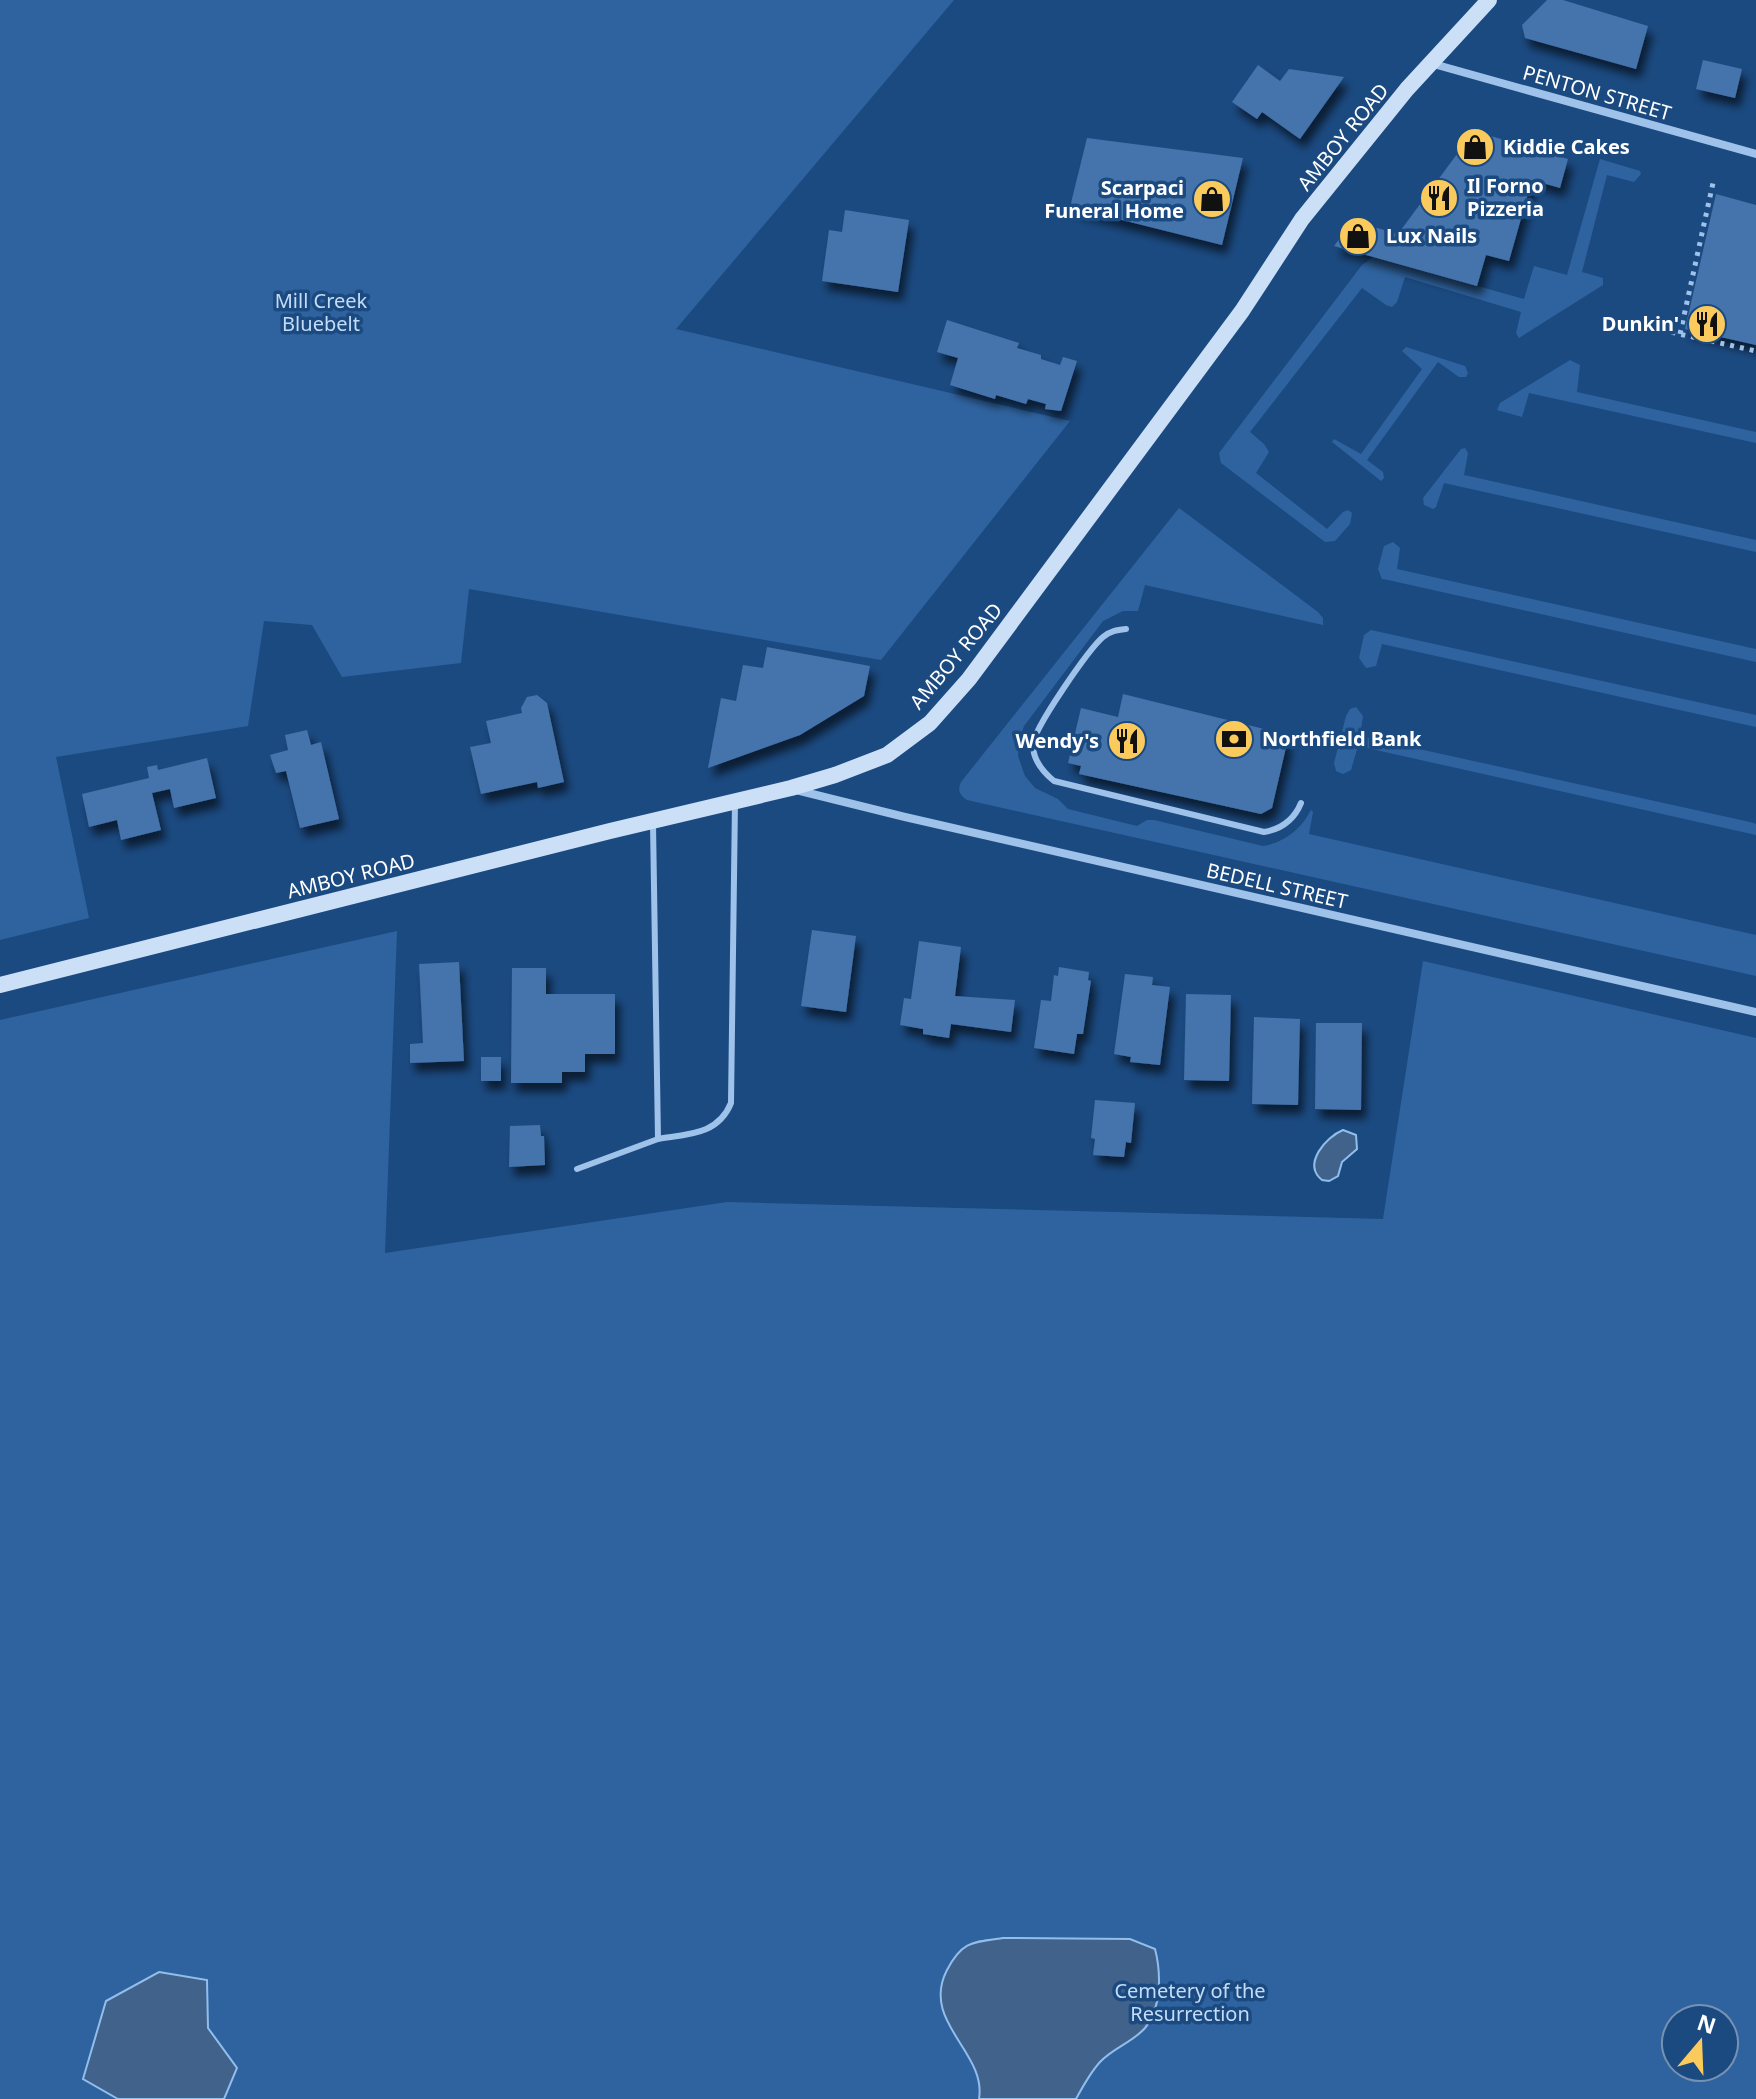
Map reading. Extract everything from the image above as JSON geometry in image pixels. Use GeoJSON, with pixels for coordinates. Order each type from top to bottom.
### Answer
{"type":"FeatureCollection","features":[{"type":"Feature","properties":{"kind":"main road","name":"AMBOY ROAD"},"geometry":{"type":"LineString","coordinates":[[0,985],[791,788],[887,755],[930,723],[969,679],[1234,322],[1302,219],[1430,63],[1489,0]]}},
{"type":"Feature","properties":{"kind":"street","name":"PENTON STREET"},"geometry":{"type":"LineString","coordinates":[[1430,63],[1756,154]]}},
{"type":"Feature","properties":{"kind":"street","name":"BEDELL STREET"},"geometry":{"type":"LineString","coordinates":[[791,788],[951,828],[1756,1012]]}},
{"type":"Feature","properties":{"kind":"lane"},"geometry":{"type":"LineString","coordinates":[[1126,629],[1112,631],[1097,643],[1039,725],[1033,745],[1040,768],[1054,781],[1264,832],[1285,825],[1294,817],[1301,803]]}},
{"type":"Feature","properties":{"kind":"lane"},"geometry":{"type":"LineString","coordinates":[[577,1169],[658,1139],[712,1128],[725,1117],[731,1103],[735,802]]}},
{"type":"Feature","properties":{"kind":"lane"},"geometry":{"type":"LineString","coordinates":[[653,821],[658,1139]]}},
{"type":"Feature","properties":{"kind":"path"},"geometry":{"type":"LineString","coordinates":[[1680,334],[1713,183]]}},
{"type":"Feature","properties":{"kind":"path"},"geometry":{"type":"LineString","coordinates":[[1652,328],[1756,351]]}},
{"type":"Feature","properties":{"kind":"green space","name":"Mill Creek Bluebelt"},"geometry":{"type":"Polygon","coordinates":[[[0,0],[954,0],[676,329],[1070,421],[881,660],[469,589],[461,663],[342,677],[312,625],[264,621],[248,726],[56,757],[89,918],[0,940],[0,0]]]}},
{"type":"Feature","properties":{"kind":"green space"},"geometry":{"type":"Polygon","coordinates":[[[1600,159],[1640,171],[1641,174],[1634,182],[1607,175],[1582,272],[1603,278],[1603,285],[1519,338],[1516,333],[1521,312],[1405,277],[1397,302],[1392,307],[1362,288],[1250,432],[1269,452],[1256,473],[1327,529],[1343,512],[1348,510],[1352,513],[1350,524],[1335,541],[1325,542],[1221,463],[1219,453],[1362,265],[1373,257],[1524,299],[1534,266],[1567,275],[1600,159]]]}},
{"type":"Feature","properties":{"kind":"green space"},"geometry":{"type":"Polygon","coordinates":[[[1406,347],[1465,366],[1468,373],[1466,377],[1459,377],[1438,362],[1367,460],[1383,472],[1381,481],[1332,442],[1334,439],[1361,454],[1422,369],[1402,351],[1406,347]]]}},
{"type":"Feature","properties":{"kind":"green space"},"geometry":{"type":"Polygon","coordinates":[[[1570,360],[1580,365],[1577,392],[1756,432],[1756,443],[1529,393],[1522,417],[1497,410],[1500,403],[1570,360]]]}},
{"type":"Feature","properties":{"kind":"green space"},"geometry":{"type":"Polygon","coordinates":[[[1465,448],[1468,453],[1464,475],[1756,540],[1756,552],[1444,483],[1436,507],[1433,509],[1424,505],[1423,498],[1461,449],[1465,448]]]}},
{"type":"Feature","properties":{"kind":"green space"},"geometry":{"type":"Polygon","coordinates":[[[1179,508],[1318,612],[1323,618],[1323,625],[1145,585],[1138,611],[1123,611],[1103,621],[1024,726],[1018,756],[1025,776],[1035,788],[1058,799],[1068,809],[1137,826],[1154,820],[1263,846],[1292,834],[1311,810],[1309,834],[1756,935],[1756,976],[967,800],[959,790],[961,782],[1179,508]]]}},
{"type":"Feature","properties":{"kind":"green space"},"geometry":{"type":"Polygon","coordinates":[[[1393,542],[1400,548],[1397,569],[1756,649],[1756,662],[1382,579],[1378,569],[1384,546],[1393,542]]]}},
{"type":"Feature","properties":{"kind":"green space"},"geometry":{"type":"Polygon","coordinates":[[[1371,630],[1756,715],[1756,727],[1382,644],[1376,666],[1366,668],[1359,658],[1364,635],[1371,630]]]}},
{"type":"Feature","properties":{"kind":"green space"},"geometry":{"type":"Polygon","coordinates":[[[1356,707],[1363,716],[1360,736],[1750,822],[1756,824],[1756,835],[1358,746],[1351,770],[1343,774],[1336,771],[1334,763],[1346,716],[1350,709],[1356,707]]]}},
{"type":"Feature","properties":{"kind":"green space","name":"Cemetery of the Resurrection"},"geometry":{"type":"Polygon","coordinates":[[[397,931],[385,1253],[727,1202],[1383,1219],[1423,961],[1756,1038],[1756,2099],[224,2099],[237,2068],[208,2028],[207,1981],[83,2079],[118,2099],[0,2099],[0,1020],[397,931]]]}},
{"type":"Feature","properties":{"kind":"shaded area"},"geometry":{"type":"Polygon","coordinates":[[[1343,1130],[1356,1135],[1357,1149],[1342,1162],[1338,1176],[1329,1181],[1322,1180],[1316,1174],[1315,1159],[1324,1145],[1343,1130]]]}},
{"type":"Feature","properties":{"kind":"shaded area"},"geometry":{"type":"Polygon","coordinates":[[[1003,1938],[1130,1939],[1155,1949],[1159,1990],[1151,2020],[1140,2033],[1100,2062],[1076,2099],[979,2099],[979,2082],[974,2066],[947,2021],[941,1989],[952,1960],[963,1948],[976,1942],[1003,1938]]]}},
{"type":"Feature","properties":{"kind":"shaded area"},"geometry":{"type":"Polygon","coordinates":[[[159,1972],[207,1980],[208,2028],[237,2068],[224,2099],[118,2099],[83,2079],[106,2001],[159,1972]]]}},
{"type":"Feature","properties":{"kind":"building"},"geometry":{"type":"Polygon","coordinates":[[[1547,0],[1563,0],[1648,26],[1636,69],[1525,38],[1522,25],[1547,0]]]}},
{"type":"Feature","properties":{"kind":"building"},"geometry":{"type":"Polygon","coordinates":[[[1703,60],[1742,69],[1735,98],[1696,89],[1703,60]]]}},
{"type":"Feature","properties":{"kind":"building"},"geometry":{"type":"Polygon","coordinates":[[[1258,65],[1280,81],[1289,69],[1344,77],[1300,139],[1262,112],[1257,119],[1232,102],[1258,65]]]}},
{"type":"Feature","properties":{"kind":"building"},"geometry":{"type":"Polygon","coordinates":[[[1474,131],[1568,159],[1560,188],[1532,180],[1509,261],[1486,255],[1477,286],[1334,246],[1353,221],[1398,234],[1474,131]]]}},
{"type":"Feature","properties":{"kind":"building"},"geometry":{"type":"Polygon","coordinates":[[[1087,138],[1243,158],[1222,245],[1070,207],[1087,138]]]}},
{"type":"Feature","properties":{"kind":"building"},"geometry":{"type":"Polygon","coordinates":[[[1716,194],[1756,205],[1756,345],[1685,329],[1716,194]]]}},
{"type":"Feature","properties":{"kind":"building"},"geometry":{"type":"Polygon","coordinates":[[[845,210],[909,220],[898,292],[822,281],[829,230],[842,232],[845,210]]]}},
{"type":"Feature","properties":{"kind":"building"},"geometry":{"type":"Polygon","coordinates":[[[947,320],[1019,343],[1017,348],[1060,365],[1063,357],[1077,361],[1061,411],[1045,409],[1046,404],[1028,399],[1026,404],[996,395],[995,399],[950,385],[958,358],[937,352],[947,320]]]}},
{"type":"Feature","properties":{"kind":"building"},"geometry":{"type":"Polygon","coordinates":[[[767,647],[870,666],[864,696],[800,735],[708,768],[721,698],[736,701],[743,665],[763,668],[767,647]]]}},
{"type":"Feature","properties":{"kind":"building"},"geometry":{"type":"Polygon","coordinates":[[[1123,694],[1280,733],[1287,743],[1272,808],[1261,814],[1079,774],[1081,766],[1068,763],[1081,708],[1118,717],[1123,694]]]}},
{"type":"Feature","properties":{"kind":"building"},"geometry":{"type":"Polygon","coordinates":[[[537,695],[547,703],[564,782],[538,788],[537,782],[481,794],[470,747],[491,743],[486,721],[522,713],[521,708],[527,697],[537,695]]]}},
{"type":"Feature","properties":{"kind":"building"},"geometry":{"type":"Polygon","coordinates":[[[307,730],[311,745],[321,742],[339,819],[300,828],[286,771],[276,773],[270,755],[288,750],[285,735],[307,730]]]}},
{"type":"Feature","properties":{"kind":"building"},"geometry":{"type":"Polygon","coordinates":[[[207,758],[216,798],[174,808],[170,789],[152,793],[161,830],[121,840],[117,820],[89,827],[82,794],[149,778],[147,767],[157,765],[158,770],[207,758]]]}},
{"type":"Feature","properties":{"kind":"building"},"geometry":{"type":"Polygon","coordinates":[[[812,930],[856,936],[846,1012],[801,1006],[812,930]]]}},
{"type":"Feature","properties":{"kind":"building"},"geometry":{"type":"Polygon","coordinates":[[[919,941],[961,947],[955,996],[1015,1000],[1011,1032],[951,1024],[949,1038],[923,1034],[923,1029],[900,1025],[904,998],[911,999],[919,941]]]}},
{"type":"Feature","properties":{"kind":"building"},"geometry":{"type":"Polygon","coordinates":[[[459,962],[464,1061],[410,1063],[410,1044],[423,1043],[419,964],[459,962]]]}},
{"type":"Feature","properties":{"kind":"building"},"geometry":{"type":"Polygon","coordinates":[[[1059,967],[1089,972],[1088,980],[1091,981],[1083,1034],[1077,1034],[1074,1054],[1034,1048],[1041,1000],[1051,1001],[1054,975],[1058,976],[1059,967]]]}},
{"type":"Feature","properties":{"kind":"building"},"geometry":{"type":"Polygon","coordinates":[[[512,968],[546,968],[546,994],[615,994],[615,1054],[585,1054],[585,1072],[562,1072],[562,1083],[511,1083],[512,968]]]}},
{"type":"Feature","properties":{"kind":"building"},"geometry":{"type":"Polygon","coordinates":[[[1125,974],[1153,977],[1152,985],[1170,987],[1160,1065],[1130,1062],[1131,1057],[1114,1054],[1125,974]]]}},
{"type":"Feature","properties":{"kind":"building"},"geometry":{"type":"Polygon","coordinates":[[[1186,994],[1231,995],[1229,1081],[1184,1080],[1186,994]]]}},
{"type":"Feature","properties":{"kind":"building"},"geometry":{"type":"Polygon","coordinates":[[[1254,1017],[1300,1019],[1298,1105],[1252,1104],[1254,1017]]]}},
{"type":"Feature","properties":{"kind":"building"},"geometry":{"type":"Polygon","coordinates":[[[1316,1023],[1362,1023],[1361,1110],[1315,1109],[1316,1023]]]}},
{"type":"Feature","properties":{"kind":"building"},"geometry":{"type":"Polygon","coordinates":[[[481,1057],[501,1057],[501,1081],[481,1081],[481,1057]]]}},
{"type":"Feature","properties":{"kind":"building"},"geometry":{"type":"Polygon","coordinates":[[[1095,1100],[1135,1103],[1131,1143],[1126,1142],[1124,1157],[1093,1155],[1095,1139],[1091,1138],[1095,1100]]]}},
{"type":"Feature","properties":{"kind":"building"},"geometry":{"type":"Polygon","coordinates":[[[540,1125],[541,1136],[544,1136],[545,1165],[509,1167],[510,1126],[540,1125]]]}},
{"type":"Feature","properties":{"kind":"place","name":"Kiddie Cakes"},"geometry":{"type":"Point","coordinates":[1475,147]}},
{"type":"Feature","properties":{"kind":"place","name":"Il Forno Pizzeria"},"geometry":{"type":"Point","coordinates":[1439,198]}},
{"type":"Feature","properties":{"kind":"place","name":"Scarpaci Funeral Home"},"geometry":{"type":"Point","coordinates":[1212,199]}},
{"type":"Feature","properties":{"kind":"place","name":"Lux Nails"},"geometry":{"type":"Point","coordinates":[1358,236]}},
{"type":"Feature","properties":{"kind":"place","name":"Dunkin'"},"geometry":{"type":"Point","coordinates":[1707,324]}},
{"type":"Feature","properties":{"kind":"place","name":"Northfield Bank"},"geometry":{"type":"Point","coordinates":[1234,739]}},
{"type":"Feature","properties":{"kind":"place","name":"Wendy's"},"geometry":{"type":"Point","coordinates":[1127,741]}}]}
